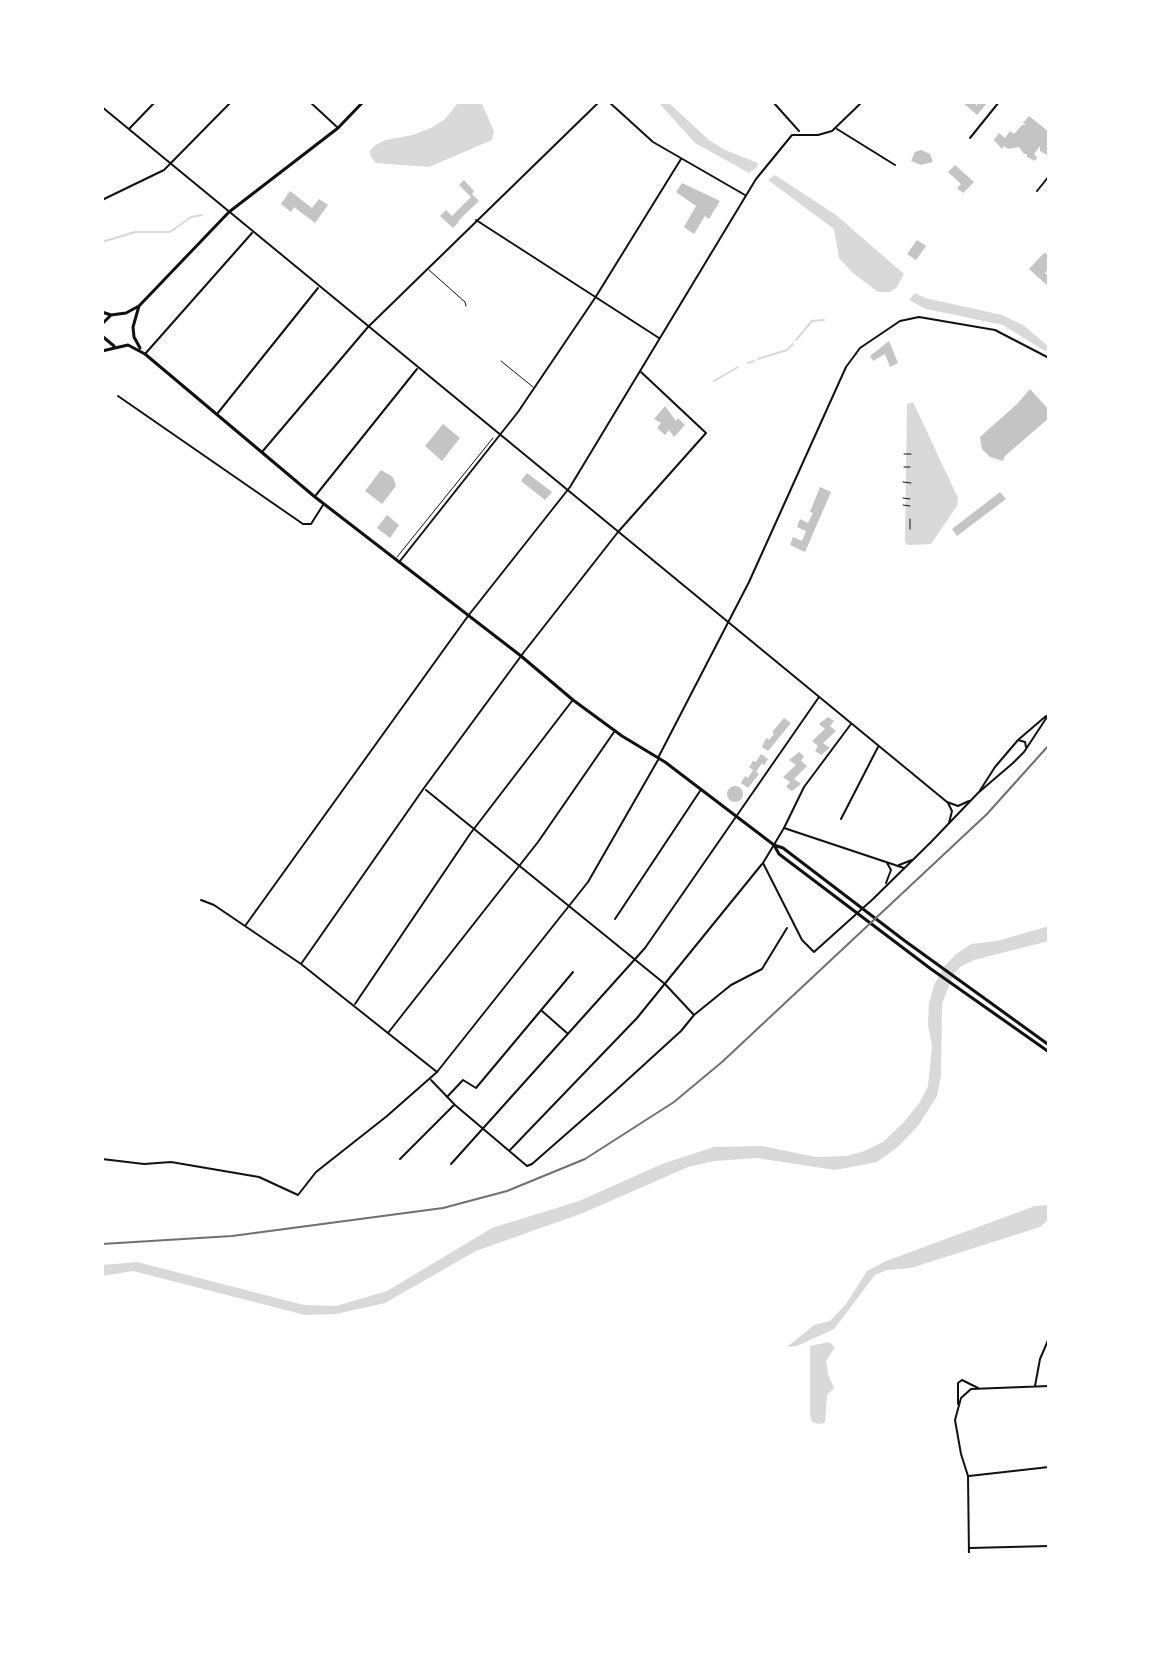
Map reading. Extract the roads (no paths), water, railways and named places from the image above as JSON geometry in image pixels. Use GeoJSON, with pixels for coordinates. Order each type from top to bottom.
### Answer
{"type":"FeatureCollection","features":[{"type":"Feature","properties":{"kind":"main road"},"geometry":{"type":"LineString","coordinates":[[102,312],[120,314],[139,306],[229,212],[338,128],[363,102]]}},
{"type":"Feature","properties":{"kind":"main road"},"geometry":{"type":"LineString","coordinates":[[102,351],[129,341],[139,306]]}},
{"type":"Feature","properties":{"kind":"main road"},"geometry":{"type":"LineString","coordinates":[[120,314],[129,318],[135,341],[145,354]]}},
{"type":"Feature","properties":{"kind":"main road"},"geometry":{"type":"LineString","coordinates":[[102,324],[111,315]]}},
{"type":"Feature","properties":{"kind":"main road"},"geometry":{"type":"LineString","coordinates":[[102,336],[110,345],[133,346],[145,354],[315,497],[521,656],[573,700],[615,731],[659,757],[736,817],[774,845],[783,848],[1049,1045]]}},
{"type":"Feature","properties":{"kind":"main road"},"geometry":{"type":"LineString","coordinates":[[774,845],[779,854],[931,969],[1049,1052]]}},
{"type":"Feature","properties":{"kind":"street"},"geometry":{"type":"LineString","coordinates":[[129,129],[155,102]]}},
{"type":"Feature","properties":{"kind":"street"},"geometry":{"type":"LineString","coordinates":[[102,200],[164,170],[231,102]]}},
{"type":"Feature","properties":{"kind":"street"},"geometry":{"type":"LineString","coordinates":[[310,102],[338,128]]}},
{"type":"Feature","properties":{"kind":"street"},"geometry":{"type":"LineString","coordinates":[[261,453],[368,327],[599,102]]}},
{"type":"Feature","properties":{"kind":"street"},"geometry":{"type":"LineString","coordinates":[[609,102],[641,132],[745,195]]}},
{"type":"Feature","properties":{"kind":"street"},"geometry":{"type":"LineString","coordinates":[[773,102],[799,133]]}},
{"type":"Feature","properties":{"kind":"street"},"geometry":{"type":"LineString","coordinates":[[245,926],[468,616],[567,491],[745,195],[790,136],[799,133],[823,134],[836,129],[862,102]]}},
{"type":"Feature","properties":{"kind":"street"},"geometry":{"type":"LineString","coordinates":[[970,138],[999,102]]}},
{"type":"Feature","properties":{"kind":"street"},"geometry":{"type":"LineString","coordinates":[[102,107],[947,802],[958,806],[973,798]]}},
{"type":"Feature","properties":{"kind":"street"},"geometry":{"type":"LineString","coordinates":[[836,129],[895,165]]}},
{"type":"Feature","properties":{"kind":"street"},"geometry":{"type":"LineString","coordinates":[[398,560],[501,436],[595,298],[681,159]]}},
{"type":"Feature","properties":{"kind":"street"},"geometry":{"type":"LineString","coordinates":[[1037,191],[1049,176]]}},
{"type":"Feature","properties":{"kind":"street"},"geometry":{"type":"LineString","coordinates":[[476,220],[660,338]]}},
{"type":"Feature","properties":{"kind":"street"},"geometry":{"type":"LineString","coordinates":[[145,354],[252,232]]}},
{"type":"Feature","properties":{"kind":"street"},"geometry":{"type":"LineString","coordinates":[[427,269],[466,306]]}},
{"type":"Feature","properties":{"kind":"street"},"geometry":{"type":"LineString","coordinates":[[216,415],[319,287]]}},
{"type":"Feature","properties":{"kind":"street"},"geometry":{"type":"LineString","coordinates":[[102,1159],[144,1164],[171,1162],[259,1177],[298,1195],[316,1172],[437,1072],[569,908],[602,862],[755,571],[846,367],[867,342],[900,321],[919,317],[995,330],[1049,358]]}},
{"type":"Feature","properties":{"kind":"street"},"geometry":{"type":"LineString","coordinates":[[501,361],[534,388]]}},
{"type":"Feature","properties":{"kind":"street"},"geometry":{"type":"LineString","coordinates":[[315,497],[417,368]]}},
{"type":"Feature","properties":{"kind":"street"},"geometry":{"type":"LineString","coordinates":[[301,964],[521,656],[618,532],[706,433],[640,371]]}},
{"type":"Feature","properties":{"kind":"street"},"geometry":{"type":"LineString","coordinates":[[118,396],[306,526],[311,524],[324,504]]}},
{"type":"Feature","properties":{"kind":"street"},"geometry":{"type":"LineString","coordinates":[[398,560],[493,438]]}},
{"type":"Feature","properties":{"kind":"street"},"geometry":{"type":"LineString","coordinates":[[451,1164],[645,948],[819,696]]}},
{"type":"Feature","properties":{"kind":"street"},"geometry":{"type":"LineString","coordinates":[[354,1005],[470,834],[573,700]]}},
{"type":"Feature","properties":{"kind":"street"},"geometry":{"type":"LineString","coordinates":[[978,793],[1018,740],[1049,714]]}},
{"type":"Feature","properties":{"kind":"street"},"geometry":{"type":"LineString","coordinates":[[763,863],[802,940],[814,952],[1024,752],[1049,714]]}},
{"type":"Feature","properties":{"kind":"street"},"geometry":{"type":"LineString","coordinates":[[510,1150],[637,1018],[763,863],[804,787],[851,723]]}},
{"type":"Feature","properties":{"kind":"street"},"geometry":{"type":"LineString","coordinates":[[388,1033],[518,867],[615,731]]}},
{"type":"Feature","properties":{"kind":"street"},"geometry":{"type":"LineString","coordinates":[[1018,740],[1025,742],[1024,752]]}},
{"type":"Feature","properties":{"kind":"street"},"geometry":{"type":"LineString","coordinates":[[841,819],[879,746]]}},
{"type":"Feature","properties":{"kind":"street"},"geometry":{"type":"LineString","coordinates":[[424,788],[665,984],[694,1015]]}},
{"type":"Feature","properties":{"kind":"street"},"geometry":{"type":"LineString","coordinates":[[615,919],[701,790]]}},
{"type":"Feature","properties":{"kind":"street"},"geometry":{"type":"LineString","coordinates":[[947,802],[952,811],[949,824]]}},
{"type":"Feature","properties":{"kind":"street"},"geometry":{"type":"LineString","coordinates":[[784,828],[904,868]]}},
{"type":"Feature","properties":{"kind":"street"},"geometry":{"type":"LineString","coordinates":[[882,860],[891,870],[885,887]]}},
{"type":"Feature","properties":{"kind":"street"},"geometry":{"type":"LineString","coordinates":[[893,864],[913,860]]}},
{"type":"Feature","properties":{"kind":"street"},"geometry":{"type":"LineString","coordinates":[[201,900],[214,905],[301,964],[437,1072]]}},
{"type":"Feature","properties":{"kind":"street"},"geometry":{"type":"LineString","coordinates":[[430,1079],[455,1105],[527,1166],[613,1093],[681,1031],[694,1015],[731,985],[762,969],[787,928]]}},
{"type":"Feature","properties":{"kind":"street"},"geometry":{"type":"LineString","coordinates":[[447,1097],[463,1080],[476,1088],[573,972]]}},
{"type":"Feature","properties":{"kind":"street"},"geometry":{"type":"LineString","coordinates":[[541,1010],[567,1034]]}},
{"type":"Feature","properties":{"kind":"street"},"geometry":{"type":"LineString","coordinates":[[400,1159],[455,1105]]}},
{"type":"Feature","properties":{"kind":"street"},"geometry":{"type":"LineString","coordinates":[[1035,1386],[1040,1359],[1049,1338]]}},
{"type":"Feature","properties":{"kind":"street"},"geometry":{"type":"LineString","coordinates":[[959,1406],[956,1402],[958,1383],[962,1380],[979,1389]]}},
{"type":"Feature","properties":{"kind":"street"},"geometry":{"type":"LineString","coordinates":[[969,1555],[968,1476],[955,1420],[961,1398],[971,1389],[1049,1386]]}},
{"type":"Feature","properties":{"kind":"street"},"geometry":{"type":"LineString","coordinates":[[968,1476],[1049,1467]]}},
{"type":"Feature","properties":{"kind":"street"},"geometry":{"type":"LineString","coordinates":[[969,1548],[1049,1546]]}},
{"type":"Feature","properties":{"kind":"waterway"},"geometry":{"type":"LineString","coordinates":[[102,242],[135,232],[170,232],[191,217],[202,215]]}},
{"type":"Feature","properties":{"kind":"waterway"},"geometry":{"type":"LineString","coordinates":[[796,340],[812,321],[824,320]]}},
{"type":"Feature","properties":{"kind":"waterway"},"geometry":{"type":"LineString","coordinates":[[758,359],[787,350],[793,344]]}},
{"type":"Feature","properties":{"kind":"waterway"},"geometry":{"type":"LineString","coordinates":[[748,363],[754,361]]}},
{"type":"Feature","properties":{"kind":"waterway"},"geometry":{"type":"LineString","coordinates":[[714,381],[738,367]]}},
{"type":"Feature","properties":{"kind":"railway"},"geometry":{"type":"LineString","coordinates":[[102,1244],[232,1236],[443,1208],[507,1191],[585,1159],[674,1102],[722,1062],[987,814],[1049,745]]}}]}
